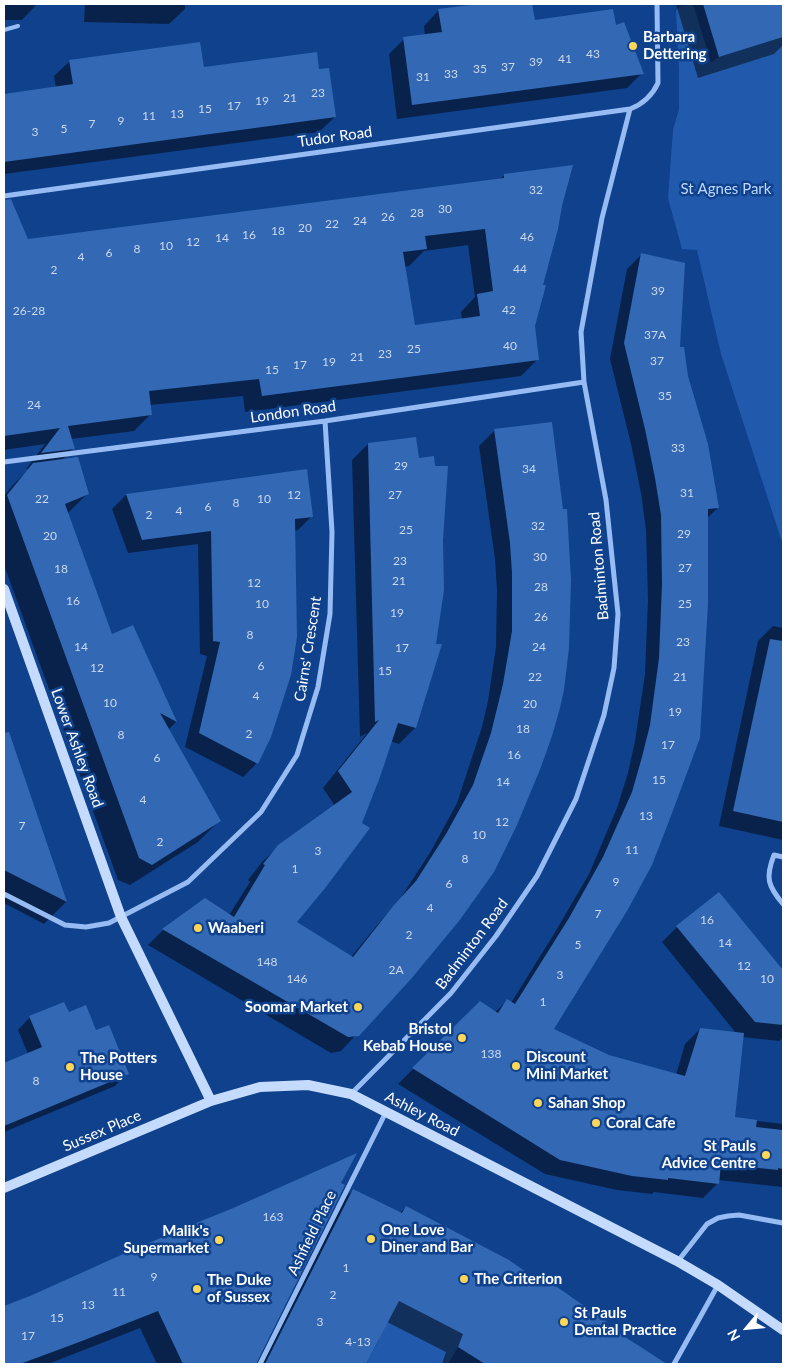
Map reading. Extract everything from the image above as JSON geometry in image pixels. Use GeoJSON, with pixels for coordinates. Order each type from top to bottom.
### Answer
{"type":"FeatureCollection","features":[{"type":"Feature","properties":{"kind":"main road","name":"Lower Ashley Road"},"geometry":{"type":"LineString","coordinates":[[4,589],[121,917]]}},
{"type":"Feature","properties":{"kind":"main road"},"geometry":{"type":"LineString","coordinates":[[121,917],[211,1100]]}},
{"type":"Feature","properties":{"kind":"main road","name":"Ashley Road"},"geometry":{"type":"LineString","coordinates":[[211,1100],[260,1087],[308,1085],[350,1094],[677,1261],[718,1285],[783,1330]]}},
{"type":"Feature","properties":{"kind":"main road","name":"Sussex Place"},"geometry":{"type":"LineString","coordinates":[[4,1188],[211,1100]]}},
{"type":"Feature","properties":{"kind":"street","name":"Tudor Road"},"geometry":{"type":"LineString","coordinates":[[4,196],[630,109],[640,105],[647,99],[654,92],[658,84],[657,4]]}},
{"type":"Feature","properties":{"kind":"street","name":"Badminton Road"},"geometry":{"type":"LineString","coordinates":[[350,1094],[452,994],[496,936],[537,876],[576,799],[604,715],[614,668],[618,614],[606,500],[584,382],[581,332],[602,218],[630,109]]}},
{"type":"Feature","properties":{"kind":"street","name":"London Road"},"geometry":{"type":"LineString","coordinates":[[4,462],[325,421],[584,382]]}},
{"type":"Feature","properties":{"kind":"street","name":"Cairns' Crescent"},"geometry":{"type":"LineString","coordinates":[[4,894],[65,925],[86,928],[109,923],[188,882],[261,812],[297,755],[318,687],[330,614],[332,532],[325,421]]}},
{"type":"Feature","properties":{"kind":"street"},"geometry":{"type":"LineString","coordinates":[[783,857],[774,855],[768,878],[774,894],[783,904]]}},
{"type":"Feature","properties":{"kind":"street","name":"Ashfield Place"},"geometry":{"type":"LineString","coordinates":[[260,1364],[386,1112]]}},
{"type":"Feature","properties":{"kind":"street"},"geometry":{"type":"LineString","coordinates":[[677,1261],[707,1224],[718,1218],[739,1215],[783,1223]]}},
{"type":"Feature","properties":{"kind":"street"},"geometry":{"type":"LineString","coordinates":[[674,1364],[718,1285]]}},
{"type":"Feature","properties":{"kind":"lane"},"geometry":{"type":"LineString","coordinates":[[4,30],[18,26]]}},
{"type":"Feature","properties":{"kind":"green space","name":"St Agnes Park"},"geometry":{"type":"Polygon","coordinates":[[[693,4],[711,62],[719,57],[783,37],[783,545],[721,354],[697,250],[682,249],[668,198],[673,130],[679,109],[676,11],[680,6],[693,4]]]}},
{"type":"Feature","properties":{"kind":"green space"},"geometry":{"type":"Polygon","coordinates":[[[445,1276],[426,1315],[448,1326],[473,1306],[458,1347],[448,1364],[366,1364],[379,1340],[348,1323],[445,1276]]]}},
{"type":"Feature","properties":{"kind":"building"},"geometry":{"type":"Polygon","coordinates":[[[479,4],[532,4],[535,20],[613,9],[616,25],[624,22],[644,74],[412,105],[403,37],[442,32],[438,9],[479,4]]]}},
{"type":"Feature","properties":{"kind":"building"},"geometry":{"type":"Polygon","coordinates":[[[703,4],[783,4],[783,37],[719,57],[703,4]]]}},
{"type":"Feature","properties":{"kind":"building"},"geometry":{"type":"Polygon","coordinates":[[[200,42],[204,67],[317,52],[319,69],[329,68],[336,117],[4,162],[4,94],[73,84],[69,60],[200,42]]]}},
{"type":"Feature","properties":{"kind":"building"},"geometry":{"type":"Polygon","coordinates":[[[573,165],[543,285],[546,285],[535,326],[539,360],[262,396],[259,379],[149,391],[152,415],[68,426],[75,449],[41,453],[60,428],[4,436],[4,200],[11,199],[28,239],[504,178],[504,174],[573,165]],[[485,229],[425,236],[427,249],[403,252],[415,325],[480,316],[477,294],[493,291],[485,229]]]}},
{"type":"Feature","properties":{"kind":"building"},"geometry":{"type":"Polygon","coordinates":[[[641,253],[685,263],[680,347],[684,347],[688,376],[708,444],[719,508],[708,509],[708,604],[700,738],[652,865],[627,911],[554,1029],[609,1055],[685,1076],[700,1028],[744,1033],[735,1117],[757,1120],[756,1127],[783,1130],[783,1169],[721,1164],[719,1184],[632,1176],[560,1160],[412,1068],[480,1001],[498,1013],[507,999],[515,1004],[569,918],[603,857],[632,792],[642,757],[650,725],[659,658],[662,584],[661,515],[645,429],[624,343],[641,253]]]}},
{"type":"Feature","properties":{"kind":"building"},"geometry":{"type":"Polygon","coordinates":[[[552,422],[563,509],[567,509],[571,580],[569,648],[564,690],[552,736],[517,825],[494,872],[459,921],[411,979],[359,1036],[348,1037],[162,929],[205,898],[234,917],[265,865],[263,864],[278,845],[352,792],[338,771],[379,720],[375,722],[368,443],[416,437],[419,458],[434,456],[435,466],[448,466],[443,540],[444,590],[436,644],[442,644],[416,728],[398,723],[362,823],[370,828],[297,922],[353,957],[394,905],[416,881],[446,834],[473,785],[491,733],[503,684],[512,631],[512,573],[510,543],[494,429],[552,422]]]}},
{"type":"Feature","properties":{"kind":"building"},"geometry":{"type":"Polygon","coordinates":[[[78,457],[89,494],[65,504],[112,634],[133,625],[177,722],[160,713],[221,821],[152,865],[139,858],[7,495],[33,463],[78,457]]]}},
{"type":"Feature","properties":{"kind":"building"},"geometry":{"type":"Polygon","coordinates":[[[307,469],[313,517],[295,519],[297,637],[291,675],[271,737],[258,764],[199,733],[220,642],[213,641],[211,531],[142,540],[126,494],[307,469]]]}},
{"type":"Feature","properties":{"kind":"building"},"geometry":{"type":"Polygon","coordinates":[[[770,639],[783,641],[783,822],[733,811],[770,639]]]}},
{"type":"Feature","properties":{"kind":"building"},"geometry":{"type":"Polygon","coordinates":[[[9,732],[67,902],[4,870],[4,733],[9,732]]]}},
{"type":"Feature","properties":{"kind":"building"},"geometry":{"type":"Polygon","coordinates":[[[719,892],[783,970],[783,1025],[755,1022],[676,926],[719,892]]]}},
{"type":"Feature","properties":{"kind":"building"},"geometry":{"type":"Polygon","coordinates":[[[64,1002],[69,1012],[86,1005],[96,1030],[109,1025],[129,1074],[4,1126],[4,1063],[42,1047],[29,1016],[64,1002]]]}},
{"type":"Feature","properties":{"kind":"building"},"geometry":{"type":"Polygon","coordinates":[[[357,1153],[341,1183],[345,1185],[256,1364],[183,1364],[158,1311],[20,1364],[4,1364],[4,1306],[357,1153]]]}},
{"type":"Feature","properties":{"kind":"building"},"geometry":{"type":"Polygon","coordinates":[[[353,1189],[402,1213],[406,1206],[509,1260],[547,1287],[550,1282],[607,1322],[605,1324],[667,1364],[485,1364],[458,1347],[463,1334],[399,1301],[366,1364],[265,1364],[353,1189]]]}},
{"type":"Feature","properties":{"kind":"place","name":"Barbara Dettering"},"geometry":{"type":"Point","coordinates":[633,46]}},
{"type":"Feature","properties":{"kind":"place","name":"Waaberi"},"geometry":{"type":"Point","coordinates":[198,928]}},
{"type":"Feature","properties":{"kind":"place","name":"Soomar Market"},"geometry":{"type":"Point","coordinates":[358,1007]}},
{"type":"Feature","properties":{"kind":"place","name":"Bristol Kebab House"},"geometry":{"type":"Point","coordinates":[462,1038]}},
{"type":"Feature","properties":{"kind":"place","name":"Discount Mini Market"},"geometry":{"type":"Point","coordinates":[516,1066]}},
{"type":"Feature","properties":{"kind":"place","name":"The Potters House"},"geometry":{"type":"Point","coordinates":[70,1067]}},
{"type":"Feature","properties":{"kind":"place","name":"Sahan Shop"},"geometry":{"type":"Point","coordinates":[538,1103]}},
{"type":"Feature","properties":{"kind":"place","name":"Coral Cafe"},"geometry":{"type":"Point","coordinates":[596,1123]}},
{"type":"Feature","properties":{"kind":"place","name":"St Pauls Advice Centre"},"geometry":{"type":"Point","coordinates":[766,1155]}},
{"type":"Feature","properties":{"kind":"place","name":"One Love Diner and Bar"},"geometry":{"type":"Point","coordinates":[371,1239]}},
{"type":"Feature","properties":{"kind":"place","name":"Malik's Supermarket"},"geometry":{"type":"Point","coordinates":[219,1240]}},
{"type":"Feature","properties":{"kind":"place","name":"The Criterion"},"geometry":{"type":"Point","coordinates":[464,1279]}},
{"type":"Feature","properties":{"kind":"place","name":"The Duke of Sussex"},"geometry":{"type":"Point","coordinates":[197,1289]}},
{"type":"Feature","properties":{"kind":"place","name":"St Pauls Dental Practice"},"geometry":{"type":"Point","coordinates":[564,1322]}}]}
